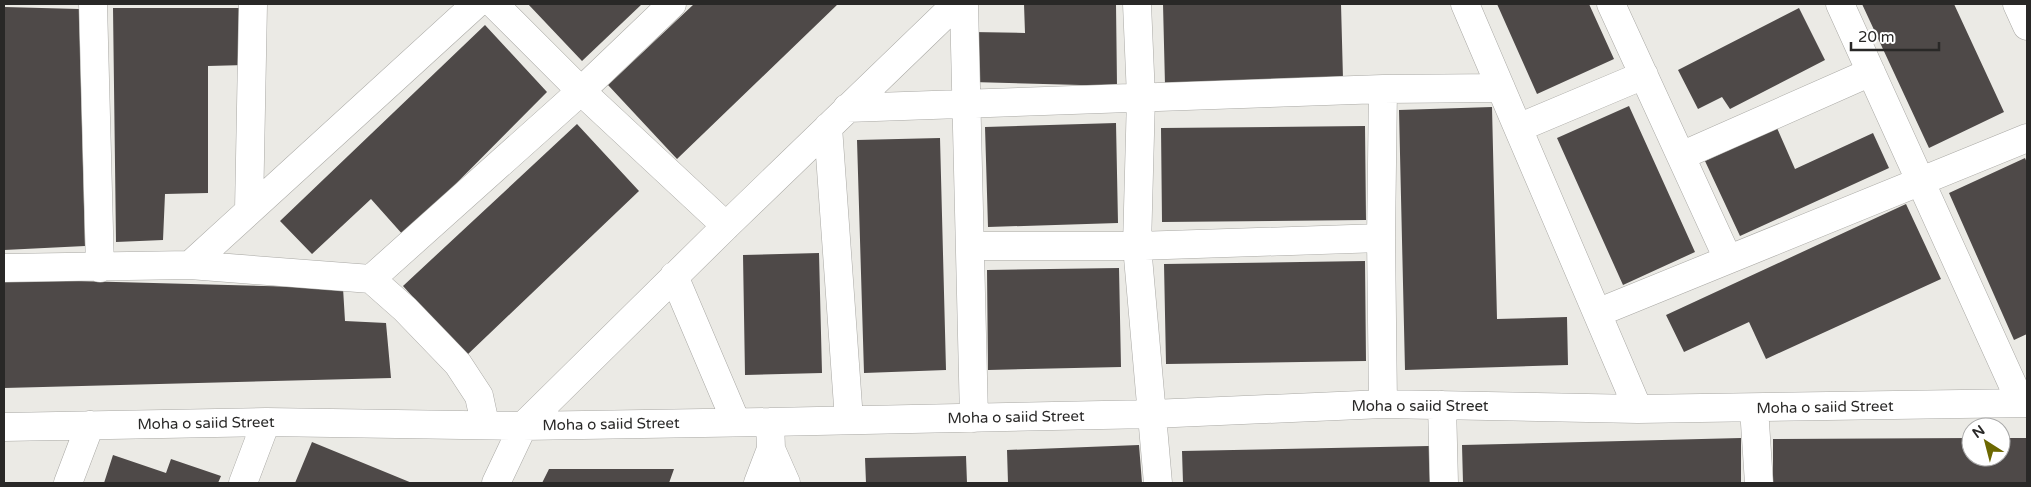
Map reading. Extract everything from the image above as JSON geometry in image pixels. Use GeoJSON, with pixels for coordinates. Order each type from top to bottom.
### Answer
{"type":"FeatureCollection","features":[{"type":"Feature","properties":{"kind":"street"},"geometry":{"type":"LineString","coordinates":[[93,4],[100,268]]}},
{"type":"Feature","properties":{"kind":"street"},"geometry":{"type":"LineString","coordinates":[[249,210],[253,4]]}},
{"type":"Feature","properties":{"kind":"street"},"geometry":{"type":"LineString","coordinates":[[190,265],[476,4]]}},
{"type":"Feature","properties":{"kind":"street"},"geometry":{"type":"LineString","coordinates":[[494,4],[581,91],[726,226]]}},
{"type":"Feature","properties":{"kind":"street"},"geometry":{"type":"LineString","coordinates":[[371,279],[581,91],[672,4]]}},
{"type":"Feature","properties":{"kind":"street"},"geometry":{"type":"LineString","coordinates":[[496,483],[523,426],[674,276],[956,4]]}},
{"type":"Feature","properties":{"kind":"street"},"geometry":{"type":"LineString","coordinates":[[964,4],[974,418]]}},
{"type":"Feature","properties":{"kind":"street"},"geometry":{"type":"LineString","coordinates":[[1138,4],[1141,97],[1137,246],[1158,483]]}},
{"type":"Feature","properties":{"kind":"street"},"geometry":{"type":"LineString","coordinates":[[1465,4],[1638,409]]}},
{"type":"Feature","properties":{"kind":"street"},"geometry":{"type":"LineString","coordinates":[[1611,4],[1728,259]]}},
{"type":"Feature","properties":{"kind":"street"},"geometry":{"type":"LineString","coordinates":[[1840,4],[2024,403]]}},
{"type":"Feature","properties":{"kind":"street"},"geometry":{"type":"LineString","coordinates":[[2017,4],[2027,26]]}},
{"type":"Feature","properties":{"kind":"street"},"geometry":{"type":"LineString","coordinates":[[1680,156],[1871,72]]}},
{"type":"Feature","properties":{"kind":"street"},"geometry":{"type":"LineString","coordinates":[[1518,128],[1644,75]]}},
{"type":"Feature","properties":{"kind":"street"},"geometry":{"type":"LineString","coordinates":[[838,117],[966,104],[1383,89],[1501,88]]}},
{"type":"Feature","properties":{"kind":"street"},"geometry":{"type":"LineString","coordinates":[[1383,89],[1381,238],[1383,404]]}},
{"type":"Feature","properties":{"kind":"street"},"geometry":{"type":"LineString","coordinates":[[838,117],[849,420]]}},
{"type":"Feature","properties":{"kind":"street"},"geometry":{"type":"LineString","coordinates":[[1597,313],[2027,138]]}},
{"type":"Feature","properties":{"kind":"street"},"geometry":{"type":"LineString","coordinates":[[971,246],[1137,246],[1381,238]]}},
{"type":"Feature","properties":{"kind":"street"},"geometry":{"type":"LineString","coordinates":[[4,268],[100,268],[190,265],[371,279],[405,309],[458,364],[479,396],[485,424]]}},
{"type":"Feature","properties":{"kind":"street"},"geometry":{"type":"LineString","coordinates":[[674,276],[736,422]]}},
{"type":"Feature","properties":{"kind":"street","name":"Moha o saiid Street"},"geometry":{"type":"LineString","coordinates":[[4,427],[266,422],[523,426],[736,422],[771,435],[849,420],[1152,414],[1383,404],[1638,409],[2024,403]]}},
{"type":"Feature","properties":{"kind":"street"},"geometry":{"type":"LineString","coordinates":[[1442,405],[1444,483]]}},
{"type":"Feature","properties":{"kind":"street"},"geometry":{"type":"LineString","coordinates":[[1754,408],[1759,483]]}},
{"type":"Feature","properties":{"kind":"street"},"geometry":{"type":"LineString","coordinates":[[243,483],[266,422]]}},
{"type":"Feature","properties":{"kind":"street"},"geometry":{"type":"LineString","coordinates":[[68,483],[90,425]]}},
{"type":"Feature","properties":{"kind":"street"},"geometry":{"type":"LineString","coordinates":[[758,483],[771,435]]}},
{"type":"Feature","properties":{"kind":"street"},"geometry":{"type":"LineString","coordinates":[[771,435],[786,483]]}},
{"type":"Feature","properties":{"kind":"building"},"geometry":{"type":"Polygon","coordinates":[[[528,4],[642,4],[582,61],[528,4]]]}},
{"type":"Feature","properties":{"kind":"building"},"geometry":{"type":"Polygon","coordinates":[[[694,4],[838,4],[677,159],[608,85],[694,4]]]}},
{"type":"Feature","properties":{"kind":"building"},"geometry":{"type":"Polygon","coordinates":[[[1024,4],[1116,4],[1117,86],[972,82],[972,32],[1025,33],[1024,4]]]}},
{"type":"Feature","properties":{"kind":"building"},"geometry":{"type":"Polygon","coordinates":[[[1163,4],[1341,4],[1343,79],[1165,85],[1163,4]]]}},
{"type":"Feature","properties":{"kind":"building"},"geometry":{"type":"Polygon","coordinates":[[[1497,4],[1589,4],[1614,59],[1537,94],[1497,4]]]}},
{"type":"Feature","properties":{"kind":"building"},"geometry":{"type":"Polygon","coordinates":[[[1862,4],[1954,4],[2004,112],[1929,148],[1862,4]]]}},
{"type":"Feature","properties":{"kind":"building"},"geometry":{"type":"Polygon","coordinates":[[[4,7],[79,9],[85,246],[4,250],[4,7]]]}},
{"type":"Feature","properties":{"kind":"building"},"geometry":{"type":"Polygon","coordinates":[[[113,8],[243,8],[245,65],[208,66],[208,193],[165,194],[163,240],[116,242],[113,8]]]}},
{"type":"Feature","properties":{"kind":"building"},"geometry":{"type":"Polygon","coordinates":[[[1799,8],[1825,60],[1730,109],[1722,97],[1698,109],[1678,70],[1799,8]]]}},
{"type":"Feature","properties":{"kind":"building"},"geometry":{"type":"Polygon","coordinates":[[[485,25],[547,92],[404,236],[371,199],[312,254],[280,221],[485,25]]]}},
{"type":"Feature","properties":{"kind":"building"},"geometry":{"type":"Polygon","coordinates":[[[1629,106],[1695,252],[1623,285],[1557,138],[1629,106]]]}},
{"type":"Feature","properties":{"kind":"building"},"geometry":{"type":"Polygon","coordinates":[[[1492,107],[1497,319],[1567,317],[1568,365],[1405,370],[1399,110],[1492,107]]]}},
{"type":"Feature","properties":{"kind":"building"},"geometry":{"type":"Polygon","coordinates":[[[1116,123],[1118,223],[988,227],[985,127],[1116,123]]]}},
{"type":"Feature","properties":{"kind":"building"},"geometry":{"type":"Polygon","coordinates":[[[577,124],[639,191],[466,356],[403,286],[577,124]]]}},
{"type":"Feature","properties":{"kind":"building"},"geometry":{"type":"Polygon","coordinates":[[[1365,126],[1366,220],[1162,222],[1161,128],[1365,126]]]}},
{"type":"Feature","properties":{"kind":"building"},"geometry":{"type":"Polygon","coordinates":[[[1777,128],[1795,169],[1873,133],[1889,168],[1740,236],[1705,161],[1777,128]]]}},
{"type":"Feature","properties":{"kind":"building"},"geometry":{"type":"Polygon","coordinates":[[[940,138],[946,370],[864,373],[857,140],[940,138]]]}},
{"type":"Feature","properties":{"kind":"building"},"geometry":{"type":"Polygon","coordinates":[[[2025,158],[2027,163],[2027,334],[2014,340],[1949,193],[2025,158]]]}},
{"type":"Feature","properties":{"kind":"building"},"geometry":{"type":"Polygon","coordinates":[[[1906,204],[1941,279],[1766,359],[1749,322],[1684,352],[1666,315],[1906,204]]]}},
{"type":"Feature","properties":{"kind":"building"},"geometry":{"type":"Polygon","coordinates":[[[819,253],[822,373],[745,375],[743,255],[819,253]]]}},
{"type":"Feature","properties":{"kind":"building"},"geometry":{"type":"Polygon","coordinates":[[[1365,261],[1366,361],[1166,364],[1164,264],[1365,261]]]}},
{"type":"Feature","properties":{"kind":"building"},"geometry":{"type":"Polygon","coordinates":[[[1119,268],[1121,367],[988,370],[987,270],[1119,268]]]}},
{"type":"Feature","properties":{"kind":"building"},"geometry":{"type":"Polygon","coordinates":[[[4,279],[343,288],[345,321],[386,323],[391,378],[4,388],[4,279]]]}},
{"type":"Feature","properties":{"kind":"building"},"geometry":{"type":"Polygon","coordinates":[[[1741,438],[1741,483],[1463,483],[1462,445],[1741,438]]]}},
{"type":"Feature","properties":{"kind":"building"},"geometry":{"type":"Polygon","coordinates":[[[1961,438],[1961,467],[2011,467],[2011,438],[2027,438],[2027,483],[1773,483],[1773,439],[1961,438]]]}},
{"type":"Feature","properties":{"kind":"building"},"geometry":{"type":"Polygon","coordinates":[[[312,442],[412,483],[295,483],[312,442]]]}},
{"type":"Feature","properties":{"kind":"building"},"geometry":{"type":"Polygon","coordinates":[[[1139,445],[1142,483],[1008,483],[1007,450],[1139,445]]]}},
{"type":"Feature","properties":{"kind":"building"},"geometry":{"type":"Polygon","coordinates":[[[1429,446],[1430,483],[1183,483],[1182,451],[1429,446]]]}},
{"type":"Feature","properties":{"kind":"building"},"geometry":{"type":"Polygon","coordinates":[[[113,455],[166,473],[171,459],[221,476],[218,483],[104,483],[113,455]]]}},
{"type":"Feature","properties":{"kind":"building"},"geometry":{"type":"Polygon","coordinates":[[[966,456],[967,483],[866,483],[865,458],[966,456]]]}},
{"type":"Feature","properties":{"kind":"building"},"geometry":{"type":"Polygon","coordinates":[[[549,469],[674,469],[669,483],[542,483],[549,469]]]}}]}
